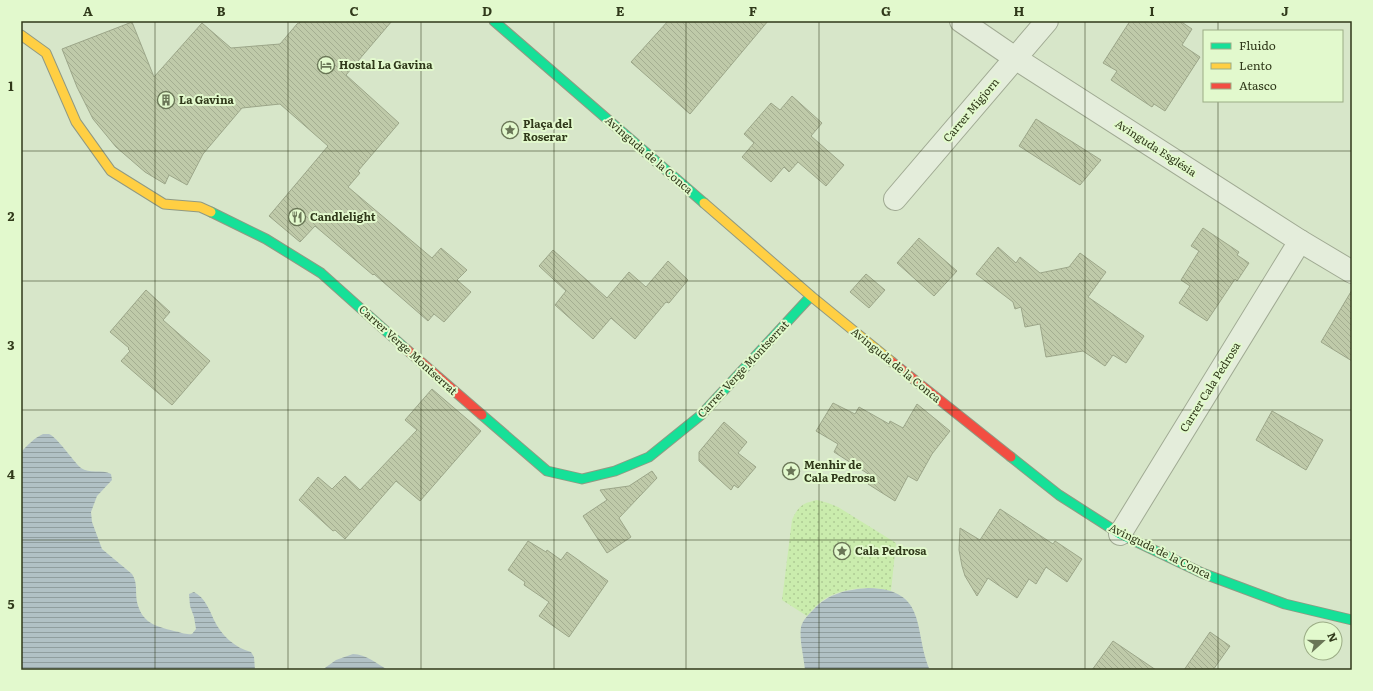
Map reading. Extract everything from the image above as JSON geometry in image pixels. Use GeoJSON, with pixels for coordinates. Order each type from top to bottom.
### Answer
{"type":"FeatureCollection","features":[{"type":"Feature","properties":{"kind":"street","name":"Avinguda de la Conca"},"geometry":{"type":"LineString","coordinates":[[494,21],[811,296],[947,407],[1059,495],[1120,534],[1202,573],[1285,604],[1352,620]]}},
{"type":"Feature","properties":{"kind":"street","name":"Avinguda Església"},"geometry":{"type":"LineString","coordinates":[[961,21],[1015,58],[1300,241],[1352,272]]}},
{"type":"Feature","properties":{"kind":"street","name":"Carrer Migjorn"},"geometry":{"type":"LineString","coordinates":[[895,199],[1047,21]]}},
{"type":"Feature","properties":{"kind":"street","name":"Carrer Verge Montserrat"},"geometry":{"type":"LineString","coordinates":[[21,35],[46,53],[76,122],[111,172],[164,204],[200,207],[266,239],[321,273],[443,382],[547,471],[582,479],[615,471],[649,457],[701,415],[811,296]]}},
{"type":"Feature","properties":{"kind":"street","name":"Carrer Cala Pedrosa"},"geometry":{"type":"LineString","coordinates":[[1120,534],[1300,241]]}},
{"type":"Feature","properties":{"kind":"sand","name":"Cala Pedrosa"},"geometry":{"type":"Polygon","coordinates":[[[817,500],[838,507],[896,543],[891,591],[874,588],[847,590],[830,596],[821,602],[807,616],[782,600],[792,520],[799,508],[808,502],[817,500]]]}},
{"type":"Feature","properties":{"kind":"shaded area"},"geometry":{"type":"Polygon","coordinates":[[[43,434],[49,434],[52,436],[84,470],[111,474],[112,480],[97,496],[91,512],[92,522],[102,549],[134,577],[137,602],[142,615],[155,625],[185,634],[192,634],[196,629],[190,606],[189,594],[194,592],[204,601],[220,631],[234,644],[251,652],[254,657],[255,670],[21,670],[21,452],[43,434]]]}},
{"type":"Feature","properties":{"kind":"shaded area"},"geometry":{"type":"Polygon","coordinates":[[[868,588],[887,590],[901,596],[910,604],[916,615],[925,656],[930,670],[805,670],[801,643],[801,627],[806,618],[819,604],[838,593],[868,588]]]}},
{"type":"Feature","properties":{"kind":"shaded area"},"geometry":{"type":"Polygon","coordinates":[[[353,654],[367,657],[388,670],[322,670],[336,660],[353,654]]]}},
{"type":"Feature","properties":{"kind":"building"},"geometry":{"type":"Polygon","coordinates":[[[302,21],[392,21],[346,75],[399,123],[358,171],[360,173],[348,187],[432,258],[441,248],[467,270],[457,280],[471,292],[444,322],[434,314],[428,321],[374,274],[373,275],[315,226],[300,242],[269,216],[328,146],[280,104],[242,108],[203,154],[187,185],[169,175],[165,184],[145,172],[116,147],[93,119],[77,87],[62,49],[132,22],[154,77],[202,23],[231,48],[280,44],[297,24],[302,21]]]}},
{"type":"Feature","properties":{"kind":"building"},"geometry":{"type":"Polygon","coordinates":[[[668,21],[768,21],[690,114],[631,62],[668,21]]]}},
{"type":"Feature","properties":{"kind":"building"},"geometry":{"type":"Polygon","coordinates":[[[1130,21],[1180,21],[1192,29],[1182,45],[1200,57],[1165,111],[1154,104],[1152,107],[1111,80],[1117,71],[1103,63],[1130,21]]]}},
{"type":"Feature","properties":{"kind":"building"},"geometry":{"type":"Polygon","coordinates":[[[792,96],[822,123],[811,136],[844,165],[826,186],[798,162],[789,172],[784,167],[771,182],[742,157],[754,143],[744,134],[771,103],[780,110],[792,96]]]}},
{"type":"Feature","properties":{"kind":"building"},"geometry":{"type":"Polygon","coordinates":[[[1036,119],[1101,160],[1080,185],[1019,146],[1036,119]]]}},
{"type":"Feature","properties":{"kind":"building"},"geometry":{"type":"Polygon","coordinates":[[[1203,228],[1239,252],[1237,255],[1249,263],[1237,281],[1235,279],[1207,321],[1179,303],[1190,286],[1181,280],[1199,251],[1191,246],[1203,228]]]}},
{"type":"Feature","properties":{"kind":"building"},"geometry":{"type":"Polygon","coordinates":[[[919,238],[957,271],[934,296],[897,263],[919,238]]]}},
{"type":"Feature","properties":{"kind":"building"},"geometry":{"type":"Polygon","coordinates":[[[998,247],[1016,263],[1020,257],[1040,273],[1069,267],[1080,253],[1106,272],[1088,297],[1144,336],[1126,363],[1113,355],[1105,366],[1083,351],[1046,357],[1040,324],[1025,327],[1021,307],[1015,309],[1013,302],[976,274],[998,247]]]}},
{"type":"Feature","properties":{"kind":"building"},"geometry":{"type":"Polygon","coordinates":[[[553,250],[607,298],[629,272],[646,287],[668,261],[688,280],[669,303],[666,302],[635,339],[611,318],[593,339],[555,305],[566,291],[539,266],[553,250]]]}},
{"type":"Feature","properties":{"kind":"building"},"geometry":{"type":"Polygon","coordinates":[[[866,274],[885,290],[869,308],[850,292],[866,274]]]}},
{"type":"Feature","properties":{"kind":"building"},"geometry":{"type":"Polygon","coordinates":[[[146,290],[170,312],[163,320],[210,361],[172,405],[121,361],[130,351],[128,349],[129,348],[110,332],[146,290]]]}},
{"type":"Feature","properties":{"kind":"building"},"geometry":{"type":"Polygon","coordinates":[[[1352,290],[1352,361],[1321,342],[1352,290]]]}},
{"type":"Feature","properties":{"kind":"building"},"geometry":{"type":"Polygon","coordinates":[[[432,389],[481,431],[420,501],[396,481],[345,539],[335,530],[333,531],[299,500],[318,477],[332,489],[345,476],[360,490],[417,430],[405,420],[432,389]]]}},
{"type":"Feature","properties":{"kind":"building"},"geometry":{"type":"Polygon","coordinates":[[[833,403],[855,414],[859,407],[889,424],[890,421],[903,428],[917,404],[950,431],[932,454],[917,481],[908,476],[895,501],[868,484],[873,477],[834,452],[838,444],[816,431],[833,403]]]}},
{"type":"Feature","properties":{"kind":"building"},"geometry":{"type":"Polygon","coordinates":[[[1272,411],[1323,440],[1306,470],[1256,440],[1272,411]]]}},
{"type":"Feature","properties":{"kind":"building"},"geometry":{"type":"Polygon","coordinates":[[[724,422],[747,442],[738,453],[756,467],[738,488],[734,485],[731,490],[699,461],[699,452],[724,422]]]}},
{"type":"Feature","properties":{"kind":"building"},"geometry":{"type":"Polygon","coordinates":[[[652,471],[657,478],[619,518],[631,537],[607,553],[583,516],[607,500],[600,490],[629,486],[652,471]]]}},
{"type":"Feature","properties":{"kind":"building"},"geometry":{"type":"Polygon","coordinates":[[[1000,509],[1053,544],[1055,541],[1082,559],[1067,582],[1046,567],[1036,584],[1029,579],[1017,598],[988,578],[977,596],[965,576],[962,566],[959,550],[960,528],[980,540],[1000,509]]]}},
{"type":"Feature","properties":{"kind":"building"},"geometry":{"type":"Polygon","coordinates":[[[528,541],[546,552],[547,550],[561,560],[567,552],[608,581],[569,637],[539,616],[549,602],[524,585],[525,582],[508,570],[528,541]]]}},
{"type":"Feature","properties":{"kind":"building"},"geometry":{"type":"Polygon","coordinates":[[[1210,632],[1230,646],[1213,670],[1184,670],[1210,632]]]}},
{"type":"Feature","properties":{"kind":"building"},"geometry":{"type":"Polygon","coordinates":[[[1113,641],[1156,670],[1092,670],[1113,641]]]}},
{"type":"Feature","properties":{"kind":"traffic: fast"},"geometry":{"type":"LineString","coordinates":[[494,21],[704,203]]}},
{"type":"Feature","properties":{"kind":"traffic: fast"},"geometry":{"type":"LineString","coordinates":[[211,212],[266,239],[321,273],[406,349]]}},
{"type":"Feature","properties":{"kind":"traffic: fast"},"geometry":{"type":"LineString","coordinates":[[482,415],[547,471],[582,479],[615,471],[649,457],[701,415],[811,296]]}},
{"type":"Feature","properties":{"kind":"traffic: fast"},"geometry":{"type":"LineString","coordinates":[[1011,457],[1059,495],[1120,534],[1202,573],[1285,604],[1352,620]]}},
{"type":"Feature","properties":{"kind":"traffic: slow"},"geometry":{"type":"LineString","coordinates":[[21,35],[46,53],[76,122],[111,171],[164,204],[200,207],[211,212]]}},
{"type":"Feature","properties":{"kind":"traffic: slow"},"geometry":{"type":"LineString","coordinates":[[704,203],[811,296],[892,362]]}},
{"type":"Feature","properties":{"kind":"traffic: jam"},"geometry":{"type":"LineString","coordinates":[[406,349],[482,415]]}},
{"type":"Feature","properties":{"kind":"traffic: jam"},"geometry":{"type":"LineString","coordinates":[[892,362],[1011,457]]}},
{"type":"Feature","properties":{"kind":"place","name":"Hostal La Gavina"},"geometry":{"type":"Point","coordinates":[326,65]}},
{"type":"Feature","properties":{"kind":"place","name":"La Gavina"},"geometry":{"type":"Point","coordinates":[166,100]}},
{"type":"Feature","properties":{"kind":"place","name":"Plaça del Roserar"},"geometry":{"type":"Point","coordinates":[510,130]}},
{"type":"Feature","properties":{"kind":"place","name":"Candlelight"},"geometry":{"type":"Point","coordinates":[297,217]}},
{"type":"Feature","properties":{"kind":"place","name":"Menhir de Cala Pedrosa"},"geometry":{"type":"Point","coordinates":[791,471]}},
{"type":"Feature","properties":{"kind":"place","name":"Cala Pedrosa"},"geometry":{"type":"Point","coordinates":[842,551]}}]}
